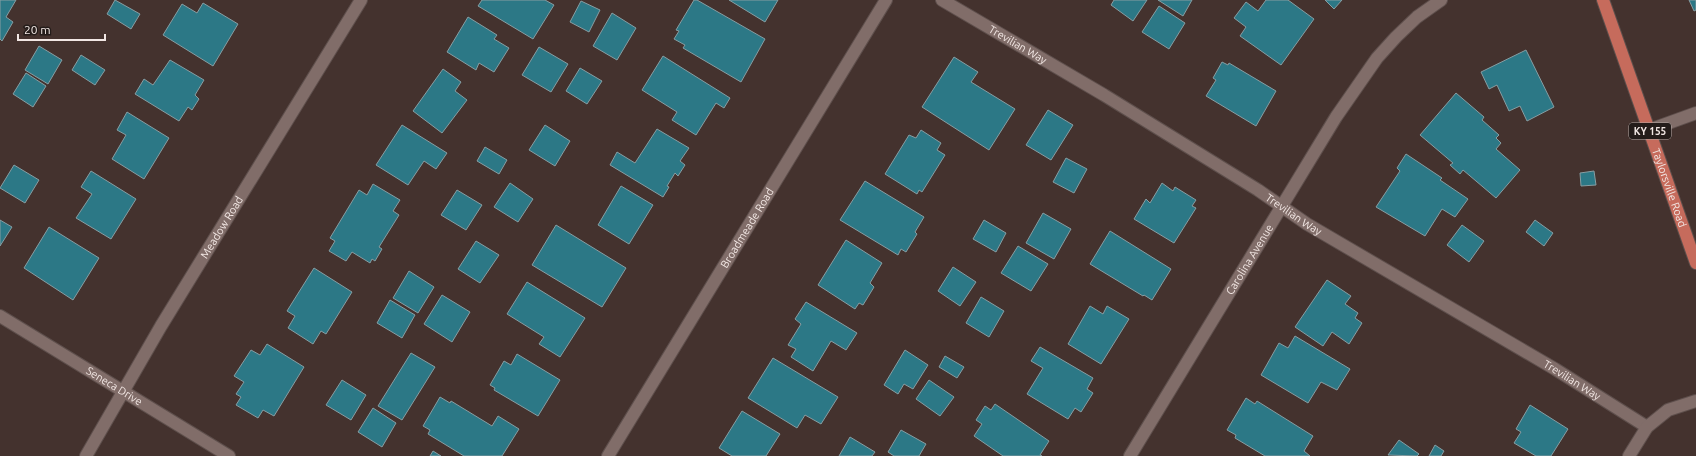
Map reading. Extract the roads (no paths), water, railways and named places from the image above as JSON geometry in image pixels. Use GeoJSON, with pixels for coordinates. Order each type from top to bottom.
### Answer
{"type":"FeatureCollection","features":[{"type":"Feature","properties":{"kind":"main road","name":"Taylorsville Road"},"geometry":{"type":"LineString","coordinates":[[1603,0],[1696,263]]}},
{"type":"Feature","properties":{"kind":"street","name":"Meadow Road"},"geometry":{"type":"LineString","coordinates":[[86,456],[165,319],[361,0]]}},
{"type":"Feature","properties":{"kind":"street","name":"Broadmeade Road"},"geometry":{"type":"LineString","coordinates":[[608,456],[886,0]]}},
{"type":"Feature","properties":{"kind":"street","name":"Trevilian Way"},"geometry":{"type":"LineString","coordinates":[[942,0],[1110,99],[1258,190],[1314,228],[1555,368],[1647,427]]}},
{"type":"Feature","properties":{"kind":"street","name":"Carolina Avenue"},"geometry":{"type":"LineString","coordinates":[[1130,456],[1336,117],[1377,58],[1417,17],[1441,0]]}},
{"type":"Feature","properties":{"kind":"street"},"geometry":{"type":"LineString","coordinates":[[1650,130],[1696,113]]}},
{"type":"Feature","properties":{"kind":"street","name":"Seneca Drive"},"geometry":{"type":"LineString","coordinates":[[0,316],[229,456]]}},
{"type":"Feature","properties":{"kind":"street"},"geometry":{"type":"LineString","coordinates":[[1629,456],[1647,427],[1668,410],[1696,401]]}}]}
